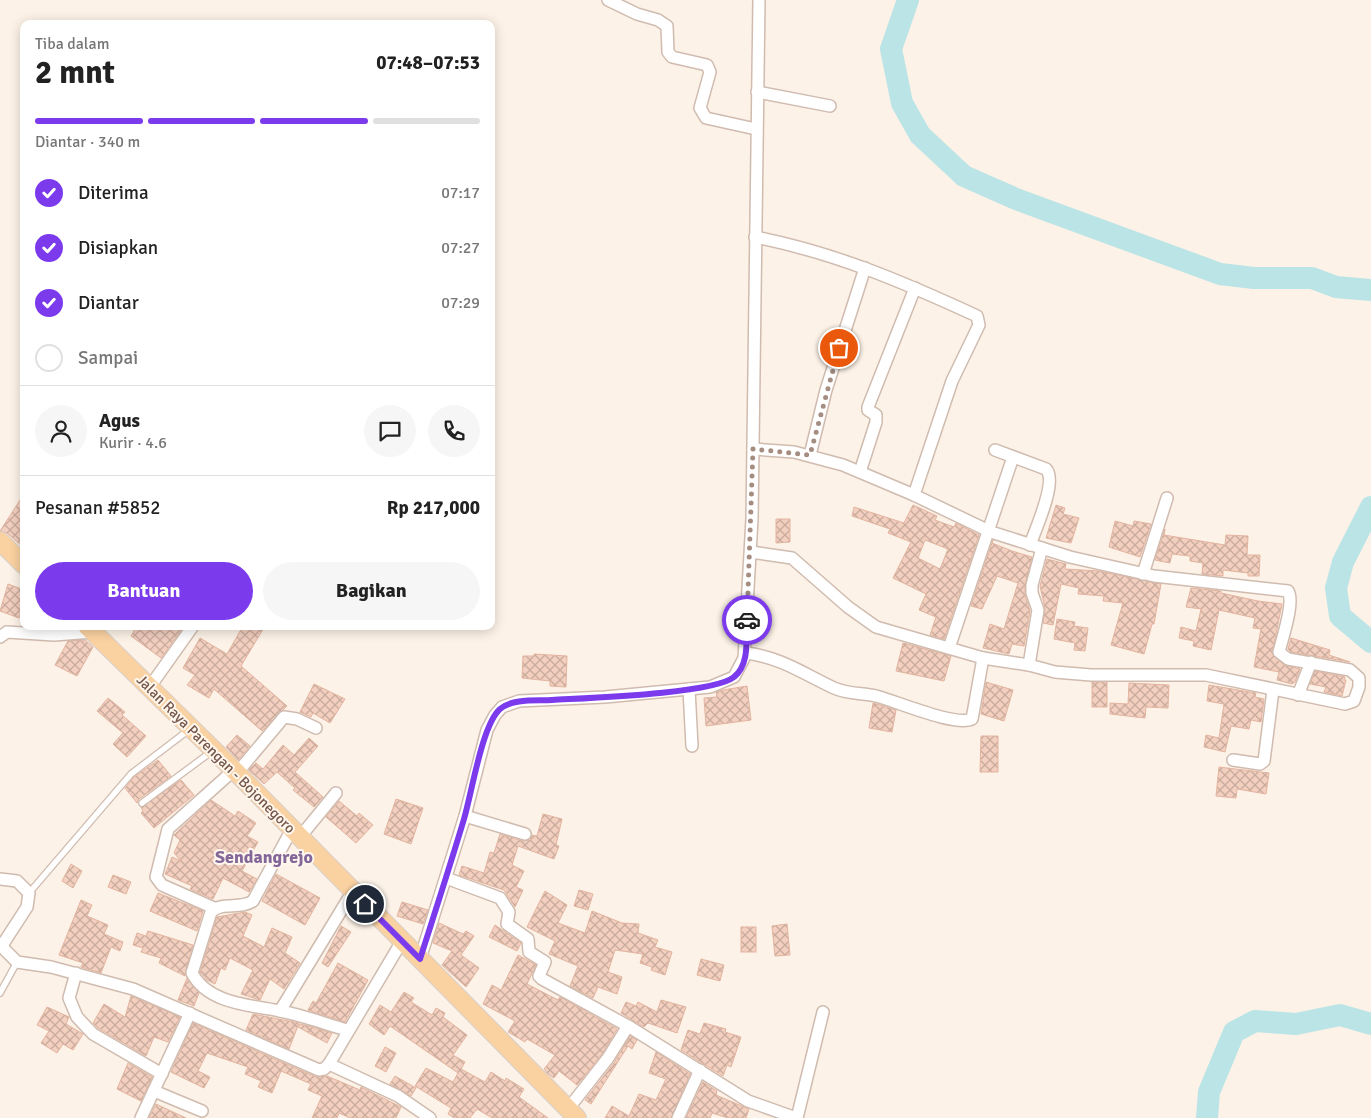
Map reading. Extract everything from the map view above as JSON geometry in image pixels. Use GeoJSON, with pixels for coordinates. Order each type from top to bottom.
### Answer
{"type":"FeatureCollection","features":[{"type":"Feature","properties":{"kind":"main road"},"geometry":{"type":"LineString","coordinates":[[0,541],[20,560]]}},
{"type":"Feature","properties":{"kind":"main road","name":"Jalan Raya Parengan - Bojonegoro"},"geometry":{"type":"LineString","coordinates":[[91,630],[296,833],[572,1113]]}},
{"type":"Feature","properties":{"kind":"street"},"geometry":{"type":"LineString","coordinates":[[608,0],[637,14],[658,20],[667,26],[668,52],[672,57],[706,65],[710,72],[700,108],[706,118],[756,129]]}},
{"type":"Feature","properties":{"kind":"street"},"geometry":{"type":"LineString","coordinates":[[420,959],[465,816],[487,730],[502,707],[519,701],[605,697],[710,687],[734,677],[739,671],[746,653],[751,552],[759,0]]}},
{"type":"Feature","properties":{"kind":"street"},"geometry":{"type":"LineString","coordinates":[[757,92],[830,106]]}},
{"type":"Feature","properties":{"kind":"street"},"geometry":{"type":"LineString","coordinates":[[755,237],[800,246],[866,268],[977,316],[979,325],[952,381],[914,495]]}},
{"type":"Feature","properties":{"kind":"street"},"geometry":{"type":"LineString","coordinates":[[810,455],[826,390],[866,268]]}},
{"type":"Feature","properties":{"kind":"street"},"geometry":{"type":"LineString","coordinates":[[860,472],[876,422],[876,415],[868,407],[915,288]]}},
{"type":"Feature","properties":{"kind":"street"},"geometry":{"type":"LineString","coordinates":[[751,552],[792,558],[848,608],[876,627],[983,658],[1029,665],[1055,672],[1091,675],[1206,675],[1345,704],[1354,701],[1357,697],[1359,678],[1350,670],[1310,662],[1288,660],[1279,652],[1289,611],[1291,595],[1288,591],[1143,574],[1070,557],[1030,546],[987,530],[914,495],[860,472],[810,455],[753,449]]}},
{"type":"Feature","properties":{"kind":"street"},"geometry":{"type":"LineString","coordinates":[[995,450],[1046,469],[1051,477],[1030,546]]}},
{"type":"Feature","properties":{"kind":"street"},"geometry":{"type":"LineString","coordinates":[[949,648],[1013,457]]}},
{"type":"Feature","properties":{"kind":"street"},"geometry":{"type":"LineString","coordinates":[[1143,574],[1167,498]]}},
{"type":"Feature","properties":{"kind":"street"},"geometry":{"type":"LineString","coordinates":[[1029,665],[1038,610],[1032,593],[1032,585],[1042,548]]}},
{"type":"Feature","properties":{"kind":"street"},"geometry":{"type":"LineString","coordinates":[[0,637],[8,632],[54,635],[84,630]]}},
{"type":"Feature","properties":{"kind":"street"},"geometry":{"type":"LineString","coordinates":[[150,688],[190,630]]}},
{"type":"Feature","properties":{"kind":"street"},"geometry":{"type":"LineString","coordinates":[[746,653],[776,659],[836,689],[879,697],[962,721],[972,719],[983,658]]}},
{"type":"Feature","properties":{"kind":"street"},"geometry":{"type":"LineString","coordinates":[[1298,695],[1310,662]]}},
{"type":"Feature","properties":{"kind":"street"},"geometry":{"type":"LineString","coordinates":[[689,689],[692,746]]}},
{"type":"Feature","properties":{"kind":"street"},"geometry":{"type":"LineString","coordinates":[[1233,760],[1260,764],[1264,761],[1274,690]]}},
{"type":"Feature","properties":{"kind":"street"},"geometry":{"type":"LineString","coordinates":[[316,728],[298,719],[284,717],[235,772],[168,829],[156,877],[162,885],[214,908],[247,905],[253,901],[296,833],[336,792]]}},
{"type":"Feature","properties":{"kind":"street"},"geometry":{"type":"LineString","coordinates":[[465,816],[525,834]]}},
{"type":"Feature","properties":{"kind":"street"},"geometry":{"type":"LineString","coordinates":[[446,878],[502,900],[509,912],[507,924],[528,939],[529,952],[545,962],[539,978],[628,1026],[757,1106],[797,1118],[823,1012]]}},
{"type":"Feature","properties":{"kind":"street"},"geometry":{"type":"LineString","coordinates":[[0,879],[17,881],[29,893],[27,907],[3,944],[4,949],[17,962],[52,966],[133,988],[319,1070],[324,1069],[329,1064],[347,1030],[402,941]]}},
{"type":"Feature","properties":{"kind":"street"},"geometry":{"type":"LineString","coordinates":[[280,1010],[352,891]]}},
{"type":"Feature","properties":{"kind":"street"},"geometry":{"type":"LineString","coordinates":[[214,908],[193,966],[192,973],[196,981],[203,987],[239,1004],[280,1010],[347,1030]]}},
{"type":"Feature","properties":{"kind":"street"},"geometry":{"type":"LineString","coordinates":[[76,973],[69,998],[84,1026],[93,1034],[162,1074]]}},
{"type":"Feature","properties":{"kind":"street"},"geometry":{"type":"LineString","coordinates":[[141,1118],[190,1014]]}},
{"type":"Feature","properties":{"kind":"street"},"geometry":{"type":"LineString","coordinates":[[572,1113],[628,1026]]}},
{"type":"Feature","properties":{"kind":"street"},"geometry":{"type":"LineString","coordinates":[[329,1064],[398,1096],[430,1118]]}},
{"type":"Feature","properties":{"kind":"street"},"geometry":{"type":"LineString","coordinates":[[678,1118],[700,1070]]}},
{"type":"Feature","properties":{"kind":"street"},"geometry":{"type":"LineString","coordinates":[[154,1091],[202,1111]]}},
{"type":"Feature","properties":{"kind":"lane"},"geometry":{"type":"LineString","coordinates":[[29,893],[131,774],[191,728]]}},
{"type":"Feature","properties":{"kind":"lane"},"geometry":{"type":"LineString","coordinates":[[142,803],[213,750]]}},
{"type":"Feature","properties":{"kind":"lane"},"geometry":{"type":"LineString","coordinates":[[0,993],[17,962]]}},
{"type":"Feature","properties":{"kind":"building"},"geometry":{"type":"Polygon","coordinates":[[[20,500],[20,544],[7,533],[0,531],[20,500]]]}},
{"type":"Feature","properties":{"kind":"building"},"geometry":{"type":"Polygon","coordinates":[[[913,505],[937,516],[935,520],[954,527],[956,523],[979,535],[944,639],[930,635],[936,617],[919,610],[926,594],[893,578],[911,542],[888,533],[890,529],[852,516],[854,507],[904,523],[913,505]],[[925,540],[918,558],[940,569],[948,549],[925,540]]]}},
{"type":"Feature","properties":{"kind":"building"},"geometry":{"type":"Polygon","coordinates":[[[1056,505],[1065,508],[1063,514],[1079,518],[1071,543],[1046,538],[1056,505]]]}},
{"type":"Feature","properties":{"kind":"building"},"geometry":{"type":"Polygon","coordinates":[[[776,519],[790,519],[790,542],[776,543],[776,519]]]}},
{"type":"Feature","properties":{"kind":"building"},"geometry":{"type":"Polygon","coordinates":[[[1115,521],[1133,526],[1134,521],[1151,524],[1140,557],[1109,547],[1115,521]]]}},
{"type":"Feature","properties":{"kind":"building"},"geometry":{"type":"Polygon","coordinates":[[[1165,529],[1164,535],[1225,545],[1226,535],[1248,536],[1247,555],[1260,555],[1259,576],[1248,576],[1248,573],[1223,570],[1223,576],[1202,574],[1203,563],[1190,561],[1190,556],[1172,554],[1170,563],[1155,560],[1165,529]]]}},
{"type":"Feature","properties":{"kind":"building"},"geometry":{"type":"Polygon","coordinates":[[[992,543],[1032,557],[1025,585],[1025,595],[1030,611],[1024,646],[1012,644],[1009,654],[983,648],[990,624],[1004,629],[1018,583],[997,576],[982,609],[971,606],[992,543]]]}},
{"type":"Feature","properties":{"kind":"building"},"geometry":{"type":"Polygon","coordinates":[[[1047,559],[1066,564],[1065,569],[1099,571],[1161,584],[1154,624],[1152,624],[1144,654],[1111,645],[1123,603],[1103,601],[1104,596],[1078,594],[1079,588],[1061,584],[1053,625],[1043,623],[1045,608],[1040,586],[1047,559]]]}},
{"type":"Feature","properties":{"kind":"building"},"geometry":{"type":"Polygon","coordinates":[[[8,584],[20,588],[19,618],[0,611],[8,584]]]}},
{"type":"Feature","properties":{"kind":"building"},"geometry":{"type":"Polygon","coordinates":[[[1191,588],[1221,591],[1221,593],[1258,601],[1282,604],[1272,654],[1284,665],[1300,669],[1295,682],[1292,684],[1277,680],[1279,672],[1254,667],[1261,629],[1253,628],[1255,618],[1219,610],[1211,650],[1193,646],[1194,641],[1179,638],[1181,627],[1196,631],[1201,609],[1186,607],[1191,588]]]}},
{"type":"Feature","properties":{"kind":"building"},"geometry":{"type":"Polygon","coordinates":[[[1057,619],[1075,622],[1074,626],[1088,628],[1085,651],[1074,650],[1075,643],[1054,639],[1057,619]]]}},
{"type":"Feature","properties":{"kind":"building"},"geometry":{"type":"Polygon","coordinates":[[[135,630],[181,630],[161,658],[131,636],[135,630]]]}},
{"type":"Feature","properties":{"kind":"building"},"geometry":{"type":"Polygon","coordinates":[[[241,630],[263,630],[241,666],[287,706],[262,731],[214,689],[209,698],[187,685],[195,675],[183,668],[200,638],[227,654],[241,630]]]}},
{"type":"Feature","properties":{"kind":"building"},"geometry":{"type":"Polygon","coordinates":[[[1291,638],[1330,650],[1329,655],[1350,662],[1291,652],[1288,649],[1291,638]]]}},
{"type":"Feature","properties":{"kind":"building"},"geometry":{"type":"Polygon","coordinates":[[[85,640],[93,647],[77,676],[55,665],[68,641],[85,640]]]}},
{"type":"Feature","properties":{"kind":"building"},"geometry":{"type":"Polygon","coordinates":[[[903,643],[951,656],[944,681],[896,671],[903,643]]]}},
{"type":"Feature","properties":{"kind":"building"},"geometry":{"type":"Polygon","coordinates":[[[534,654],[567,656],[566,687],[550,686],[550,681],[522,678],[523,656],[534,656],[534,654]]]}},
{"type":"Feature","properties":{"kind":"building"},"geometry":{"type":"Polygon","coordinates":[[[1315,671],[1345,677],[1342,696],[1324,692],[1326,687],[1310,684],[1315,671]]]}},
{"type":"Feature","properties":{"kind":"building"},"geometry":{"type":"Polygon","coordinates":[[[986,682],[1013,690],[1004,721],[981,714],[986,682]]]}},
{"type":"Feature","properties":{"kind":"building"},"geometry":{"type":"Polygon","coordinates":[[[1092,682],[1107,682],[1107,707],[1092,707],[1092,682]]]}},
{"type":"Feature","properties":{"kind":"building"},"geometry":{"type":"Polygon","coordinates":[[[1129,683],[1169,685],[1168,708],[1146,707],[1145,718],[1110,714],[1110,703],[1128,704],[1129,683]]]}},
{"type":"Feature","properties":{"kind":"building"},"geometry":{"type":"Polygon","coordinates":[[[314,684],[345,699],[330,723],[313,713],[311,717],[300,712],[314,684]]]}},
{"type":"Feature","properties":{"kind":"building"},"geometry":{"type":"Polygon","coordinates":[[[1209,685],[1256,693],[1255,697],[1264,699],[1261,722],[1251,720],[1249,729],[1231,726],[1225,752],[1204,747],[1206,735],[1219,738],[1224,704],[1207,701],[1209,685]]]}},
{"type":"Feature","properties":{"kind":"building"},"geometry":{"type":"Polygon","coordinates":[[[747,686],[751,720],[706,726],[704,698],[717,697],[716,692],[723,690],[747,686]]]}},
{"type":"Feature","properties":{"kind":"building"},"geometry":{"type":"Polygon","coordinates":[[[108,698],[125,712],[122,715],[146,736],[127,757],[113,744],[123,733],[97,711],[108,698]]]}},
{"type":"Feature","properties":{"kind":"building"},"geometry":{"type":"Polygon","coordinates":[[[873,703],[896,710],[892,732],[869,728],[873,703]]]}},
{"type":"Feature","properties":{"kind":"building"},"geometry":{"type":"Polygon","coordinates":[[[237,735],[250,746],[238,760],[226,747],[237,735]]]}},
{"type":"Feature","properties":{"kind":"building"},"geometry":{"type":"Polygon","coordinates":[[[981,736],[998,736],[998,772],[980,772],[981,736]]]}},
{"type":"Feature","properties":{"kind":"building"},"geometry":{"type":"Polygon","coordinates":[[[309,738],[318,746],[295,772],[323,797],[314,807],[293,790],[295,788],[277,772],[264,784],[249,770],[256,763],[263,769],[283,745],[294,755],[309,738]]]}},
{"type":"Feature","properties":{"kind":"building"},"geometry":{"type":"Polygon","coordinates":[[[158,760],[171,776],[139,799],[137,803],[125,788],[134,777],[158,760]]]}},
{"type":"Feature","properties":{"kind":"building"},"geometry":{"type":"Polygon","coordinates":[[[1219,767],[1269,773],[1266,794],[1237,789],[1236,798],[1216,796],[1219,767]]]}},
{"type":"Feature","properties":{"kind":"building"},"geometry":{"type":"Polygon","coordinates":[[[181,780],[194,795],[154,828],[141,813],[143,811],[141,807],[181,780]]]}},
{"type":"Feature","properties":{"kind":"building"},"geometry":{"type":"Polygon","coordinates":[[[396,799],[423,808],[411,844],[384,834],[396,799]]]}},
{"type":"Feature","properties":{"kind":"building"},"geometry":{"type":"Polygon","coordinates":[[[211,800],[235,816],[238,811],[256,823],[247,836],[258,842],[242,871],[257,879],[249,892],[223,878],[213,899],[190,889],[192,886],[165,874],[172,857],[181,861],[174,853],[180,840],[174,835],[211,800]]]}},
{"type":"Feature","properties":{"kind":"building"},"geometry":{"type":"Polygon","coordinates":[[[339,801],[357,816],[359,813],[373,825],[356,843],[326,817],[339,801]]]}},
{"type":"Feature","properties":{"kind":"building"},"geometry":{"type":"Polygon","coordinates":[[[543,814],[562,819],[556,845],[559,846],[554,859],[518,846],[512,865],[524,871],[516,887],[523,890],[515,907],[504,890],[459,875],[462,866],[484,873],[490,852],[494,853],[500,834],[523,841],[530,840],[532,835],[537,836],[543,814]]]}},
{"type":"Feature","properties":{"kind":"building"},"geometry":{"type":"Polygon","coordinates":[[[71,864],[82,871],[73,888],[62,881],[71,864]]]}},
{"type":"Feature","properties":{"kind":"building"},"geometry":{"type":"Polygon","coordinates":[[[276,874],[320,898],[305,925],[262,901],[276,874]]]}},
{"type":"Feature","properties":{"kind":"building"},"geometry":{"type":"Polygon","coordinates":[[[113,875],[131,882],[126,894],[108,887],[113,875]]]}},
{"type":"Feature","properties":{"kind":"building"},"geometry":{"type":"Polygon","coordinates":[[[579,890],[593,894],[588,910],[574,906],[579,890]]]}},
{"type":"Feature","properties":{"kind":"building"},"geometry":{"type":"Polygon","coordinates":[[[545,891],[567,905],[558,923],[585,933],[592,911],[622,923],[639,924],[638,933],[658,940],[655,947],[672,952],[665,975],[651,970],[652,967],[640,963],[643,954],[615,950],[608,972],[622,977],[617,994],[598,987],[593,998],[570,986],[578,966],[549,954],[555,941],[527,927],[545,891]]]}},
{"type":"Feature","properties":{"kind":"building"},"geometry":{"type":"Polygon","coordinates":[[[158,893],[203,911],[197,931],[150,911],[158,893]]]}},
{"type":"Feature","properties":{"kind":"building"},"geometry":{"type":"Polygon","coordinates":[[[81,900],[92,905],[87,916],[108,925],[104,934],[123,942],[120,951],[111,947],[101,973],[81,967],[83,963],[59,955],[81,900]]]}},
{"type":"Feature","properties":{"kind":"building"},"geometry":{"type":"Polygon","coordinates":[[[402,902],[428,910],[423,924],[397,916],[402,902]]]}},
{"type":"Feature","properties":{"kind":"building"},"geometry":{"type":"Polygon","coordinates":[[[245,912],[252,915],[243,936],[264,947],[272,928],[292,937],[285,953],[300,963],[284,989],[270,979],[260,1000],[241,994],[253,970],[230,958],[225,970],[221,968],[215,984],[207,980],[200,972],[217,917],[245,912]]]}},
{"type":"Feature","properties":{"kind":"building"},"geometry":{"type":"Polygon","coordinates":[[[439,923],[463,934],[466,931],[474,936],[461,955],[479,968],[466,987],[442,965],[452,951],[433,943],[439,923]]]}},
{"type":"Feature","properties":{"kind":"building"},"geometry":{"type":"Polygon","coordinates":[[[787,924],[790,955],[775,956],[772,926],[787,924]]]}},
{"type":"Feature","properties":{"kind":"building"},"geometry":{"type":"Polygon","coordinates":[[[495,925],[521,943],[517,951],[489,937],[495,925]]]}},
{"type":"Feature","properties":{"kind":"building"},"geometry":{"type":"Polygon","coordinates":[[[341,926],[351,932],[328,967],[322,963],[341,926]]]}},
{"type":"Feature","properties":{"kind":"building"},"geometry":{"type":"Polygon","coordinates":[[[741,927],[756,927],[756,952],[741,952],[741,927]]]}},
{"type":"Feature","properties":{"kind":"building"},"geometry":{"type":"Polygon","coordinates":[[[148,931],[193,945],[185,976],[159,963],[161,958],[141,952],[143,948],[133,945],[137,933],[146,936],[148,931]]]}},
{"type":"Feature","properties":{"kind":"building"},"geometry":{"type":"Polygon","coordinates":[[[518,955],[536,965],[527,984],[558,1000],[560,997],[617,1029],[602,1054],[577,1085],[559,1071],[554,1078],[548,1074],[544,1069],[555,1055],[527,1039],[525,1042],[508,1032],[515,1021],[483,1004],[492,985],[501,990],[518,955]]]}},
{"type":"Feature","properties":{"kind":"building"},"geometry":{"type":"Polygon","coordinates":[[[701,959],[724,965],[720,981],[697,975],[701,959]]]}},
{"type":"Feature","properties":{"kind":"building"},"geometry":{"type":"Polygon","coordinates":[[[338,963],[368,980],[345,1022],[308,1010],[313,1001],[316,1003],[338,963]]]}},
{"type":"Feature","properties":{"kind":"building"},"geometry":{"type":"Polygon","coordinates":[[[187,978],[199,993],[194,1006],[178,1000],[187,978]]]}},
{"type":"Feature","properties":{"kind":"building"},"geometry":{"type":"Polygon","coordinates":[[[404,992],[414,998],[411,1002],[432,1015],[436,1008],[445,1013],[443,1017],[467,1035],[453,1055],[465,1062],[461,1069],[485,1082],[491,1072],[505,1081],[506,1078],[524,1089],[519,1097],[548,1118],[492,1118],[477,1109],[470,1118],[454,1118],[448,1114],[451,1108],[415,1086],[426,1068],[453,1082],[458,1073],[390,1026],[384,1035],[369,1024],[380,1005],[391,1012],[404,992]]]}},
{"type":"Feature","properties":{"kind":"building"},"geometry":{"type":"Polygon","coordinates":[[[131,996],[180,1017],[168,1042],[154,1037],[146,1056],[98,1028],[93,1023],[104,1004],[125,1017],[131,996]]]}},
{"type":"Feature","properties":{"kind":"building"},"geometry":{"type":"Polygon","coordinates":[[[661,1000],[686,1007],[677,1033],[648,1023],[644,1027],[621,1013],[626,1002],[636,1006],[638,1002],[657,1012],[661,1000]]]}},
{"type":"Feature","properties":{"kind":"building"},"geometry":{"type":"Polygon","coordinates":[[[47,1007],[69,1017],[66,1024],[83,1034],[73,1050],[63,1044],[57,1053],[41,1043],[49,1031],[37,1025],[47,1007]]]}},
{"type":"Feature","properties":{"kind":"building"},"geometry":{"type":"Polygon","coordinates":[[[253,1014],[299,1023],[289,1049],[246,1030],[253,1014]]]}},
{"type":"Feature","properties":{"kind":"building"},"geometry":{"type":"Polygon","coordinates":[[[193,1023],[316,1077],[327,1076],[360,1090],[361,1087],[401,1107],[396,1118],[350,1118],[339,1113],[337,1118],[312,1118],[322,1096],[308,1090],[311,1084],[281,1071],[272,1093],[258,1087],[261,1081],[245,1074],[248,1067],[207,1053],[198,1071],[210,1077],[204,1088],[171,1072],[193,1023]]]}},
{"type":"Feature","properties":{"kind":"building"},"geometry":{"type":"Polygon","coordinates":[[[704,1023],[726,1029],[725,1032],[741,1037],[731,1067],[727,1065],[723,1076],[681,1050],[688,1030],[700,1034],[704,1023]]]}},
{"type":"Feature","properties":{"kind":"building"},"geometry":{"type":"Polygon","coordinates":[[[300,1024],[332,1033],[327,1043],[298,1027],[300,1024]]]}},
{"type":"Feature","properties":{"kind":"building"},"geometry":{"type":"Polygon","coordinates":[[[630,1036],[637,1040],[632,1049],[628,1046],[591,1104],[585,1100],[614,1063],[630,1036]]]}},
{"type":"Feature","properties":{"kind":"building"},"geometry":{"type":"Polygon","coordinates":[[[385,1047],[396,1053],[386,1072],[375,1066],[385,1047]]]}},
{"type":"Feature","properties":{"kind":"building"},"geometry":{"type":"Polygon","coordinates":[[[656,1052],[690,1074],[671,1118],[605,1118],[612,1106],[629,1116],[639,1094],[656,1100],[666,1079],[649,1073],[656,1052]]]}},
{"type":"Feature","properties":{"kind":"building"},"geometry":{"type":"Polygon","coordinates":[[[128,1063],[152,1077],[141,1101],[117,1089],[128,1063]]]}},
{"type":"Feature","properties":{"kind":"building"},"geometry":{"type":"Polygon","coordinates":[[[395,1076],[416,1088],[411,1096],[390,1084],[395,1076]]]}},
{"type":"Feature","properties":{"kind":"building"},"geometry":{"type":"Polygon","coordinates":[[[703,1082],[717,1091],[716,1095],[749,1109],[746,1118],[728,1118],[712,1113],[710,1118],[686,1118],[703,1082]]]}},
{"type":"Feature","properties":{"kind":"building"},"geometry":{"type":"Polygon","coordinates":[[[156,1104],[186,1118],[149,1118],[156,1104]]]}},
{"type":"Feature","properties":{"kind":"waterway"},"geometry":{"type":"LineString","coordinates":[[908,0],[891,49],[902,103],[920,135],[964,176],[1016,199],[1220,274],[1254,278],[1312,278],[1336,287],[1371,290]]}},
{"type":"Feature","properties":{"kind":"waterway"},"geometry":{"type":"LineString","coordinates":[[1371,507],[1343,562],[1336,588],[1340,616],[1371,642]]}},
{"type":"Feature","properties":{"kind":"waterway"},"geometry":{"type":"LineString","coordinates":[[1207,1118],[1209,1092],[1234,1032],[1255,1021],[1296,1024],[1340,1015],[1371,1024]]}},
{"type":"Feature","properties":{"kind":"way so far"},"geometry":{"type":"LineString","coordinates":[[747,620],[753,449],[810,455],[826,390],[839,348]]}},
{"type":"Feature","properties":{"kind":"district","name":"Sendangrejo"},"geometry":{"type":"Point","coordinates":[264,857]}},
{"type":"Feature","properties":{"kind":"route"},"geometry":{"type":"LineString","coordinates":[[365,904],[420,959],[465,816],[487,730],[502,707],[519,701],[605,697],[710,687],[727,681],[739,671],[746,653],[747,620]]}}]}
